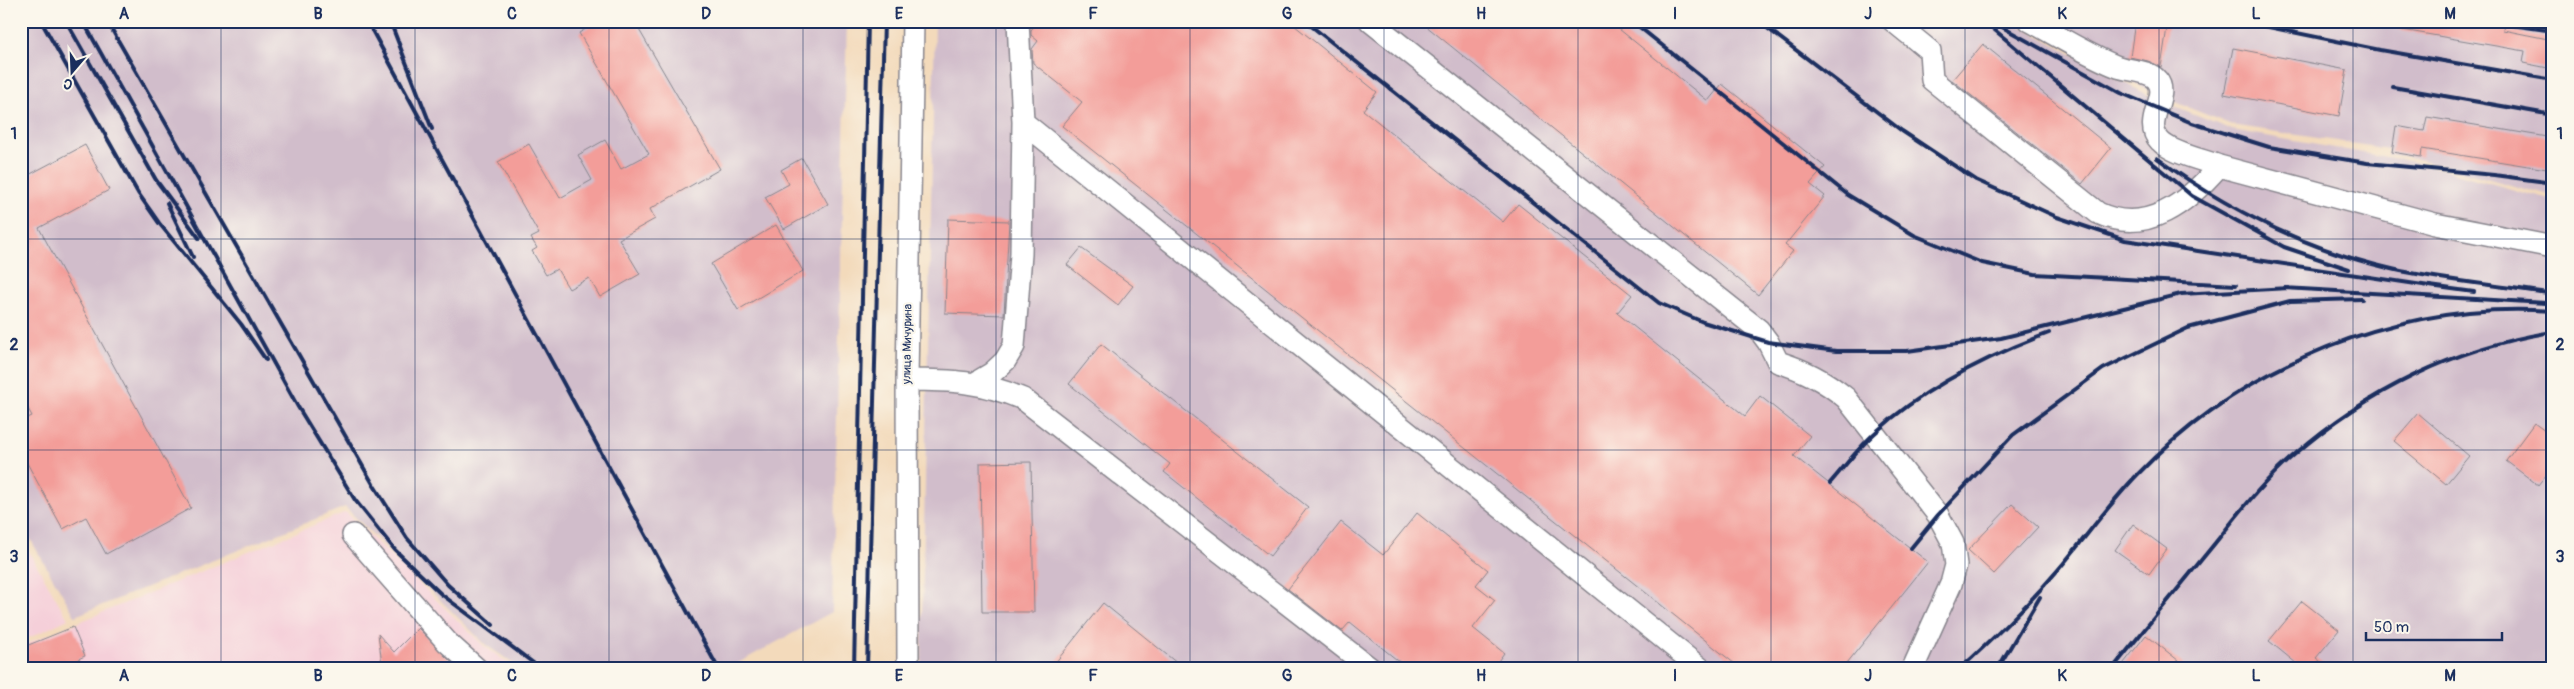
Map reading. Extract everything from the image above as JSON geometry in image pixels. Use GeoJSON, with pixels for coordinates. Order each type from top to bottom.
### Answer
{"type":"FeatureCollection","features":[{"type":"Feature","properties":{"kind":"street","name":"улица Мичурина"},"geometry":{"type":"LineString","coordinates":[[908,668],[907,380],[913,21]]}},
{"type":"Feature","properties":{"kind":"street"},"geometry":{"type":"LineString","coordinates":[[975,383],[992,373],[1004,361],[1014,346],[1021,254],[1023,122],[1018,21]]}},
{"type":"Feature","properties":{"kind":"street"},"geometry":{"type":"LineString","coordinates":[[1370,21],[1759,330],[1768,342],[1778,362],[1806,371],[1828,384],[1846,398],[1942,521],[1954,543],[1956,565],[1951,584],[1913,668]]}},
{"type":"Feature","properties":{"kind":"street"},"geometry":{"type":"LineString","coordinates":[[1893,21],[1930,51],[1932,80],[2098,213],[2114,221],[2137,222],[2153,218],[2192,196],[2219,166]]}},
{"type":"Feature","properties":{"kind":"street"},"geometry":{"type":"LineString","coordinates":[[2030,21],[2118,67],[2148,74],[2158,80],[2161,88],[2153,120],[2154,133],[2160,142],[2219,166],[2435,224],[2553,247]]}},
{"type":"Feature","properties":{"kind":"street"},"geometry":{"type":"LineString","coordinates":[[1023,122],[1700,668]]}},
{"type":"Feature","properties":{"kind":"street"},"geometry":{"type":"LineString","coordinates":[[907,380],[975,383],[995,387],[1023,399],[1041,411],[1370,668]]}},
{"type":"Feature","properties":{"kind":"street"},"geometry":{"type":"LineString","coordinates":[[353,535],[441,635],[476,668]]}},
{"type":"Feature","properties":{"kind":"shaded area"},"geometry":{"type":"Polygon","coordinates":[[[21,21],[847,21],[832,612],[729,668],[520,668],[486,645],[345,507],[75,616],[21,523],[21,21]]]}},
{"type":"Feature","properties":{"kind":"shaded area"},"geometry":{"type":"Polygon","coordinates":[[[935,21],[2011,21],[2157,100],[2232,130],[2420,163],[2553,201],[2553,668],[921,668],[935,21]]]}},
{"type":"Feature","properties":{"kind":"shaded area"},"geometry":{"type":"Polygon","coordinates":[[[2019,21],[2553,21],[2553,197],[2422,160],[2388,155],[2389,149],[2232,125],[2162,97],[2019,21]]]}},
{"type":"Feature","properties":{"kind":"shaded area"},"geometry":{"type":"Polygon","coordinates":[[[346,512],[484,646],[515,668],[21,668],[21,646],[346,512]]]}},
{"type":"Feature","properties":{"kind":"shaded area"},"geometry":{"type":"Polygon","coordinates":[[[21,538],[68,619],[31,637],[21,638],[21,538]]]}},
{"type":"Feature","properties":{"kind":"building"},"geometry":{"type":"Polygon","coordinates":[[[599,21],[634,21],[720,169],[650,209],[655,219],[619,239],[640,274],[600,297],[589,278],[569,289],[557,269],[546,275],[532,251],[537,248],[531,238],[539,234],[498,162],[529,144],[560,198],[592,180],[578,155],[605,140],[621,169],[649,154],[579,33],[599,21]]]}},
{"type":"Feature","properties":{"kind":"building"},"geometry":{"type":"Polygon","coordinates":[[[1038,21],[1289,21],[1377,92],[1363,110],[1503,222],[1518,204],[1632,295],[1617,313],[1745,416],[1760,396],[1810,436],[1794,456],[1928,562],[1843,668],[1740,668],[1062,126],[1082,102],[1033,63],[1032,49],[1038,41],[1031,35],[1031,30],[1038,21]]]}},
{"type":"Feature","properties":{"kind":"building"},"geometry":{"type":"Polygon","coordinates":[[[1420,21],[1609,21],[1708,101],[1722,84],[1825,167],[1810,184],[1825,196],[1785,245],[1793,251],[1758,295],[1420,21]]]}},
{"type":"Feature","properties":{"kind":"building"},"geometry":{"type":"Polygon","coordinates":[[[2135,21],[2168,21],[2161,67],[2148,61],[2130,57],[2135,21]]]}},
{"type":"Feature","properties":{"kind":"building"},"geometry":{"type":"Polygon","coordinates":[[[2397,21],[2504,21],[2503,30],[2553,40],[2553,69],[2523,63],[2525,51],[2397,29],[2397,21]]]}},
{"type":"Feature","properties":{"kind":"building"},"geometry":{"type":"Polygon","coordinates":[[[1983,44],[2111,148],[2082,184],[1952,80],[1983,44]]]}},
{"type":"Feature","properties":{"kind":"building"},"geometry":{"type":"Polygon","coordinates":[[[2233,48],[2347,70],[2339,116],[2224,94],[2233,48]]]}},
{"type":"Feature","properties":{"kind":"building"},"geometry":{"type":"Polygon","coordinates":[[[2427,117],[2553,138],[2553,170],[2422,149],[2421,157],[2392,152],[2396,126],[2424,131],[2427,117]]]}},
{"type":"Feature","properties":{"kind":"building"},"geometry":{"type":"Polygon","coordinates":[[[85,145],[109,190],[39,228],[191,508],[106,554],[86,517],[63,529],[21,452],[21,421],[32,416],[21,396],[21,179],[85,145]]]}},
{"type":"Feature","properties":{"kind":"building"},"geometry":{"type":"Polygon","coordinates":[[[802,158],[828,204],[784,229],[765,197],[789,184],[781,170],[802,158]]]}},
{"type":"Feature","properties":{"kind":"building"},"geometry":{"type":"Polygon","coordinates":[[[948,219],[1009,221],[1004,315],[945,313],[948,219]]]}},
{"type":"Feature","properties":{"kind":"building"},"geometry":{"type":"Polygon","coordinates":[[[776,225],[803,271],[738,310],[711,264],[776,225]]]}},
{"type":"Feature","properties":{"kind":"building"},"geometry":{"type":"Polygon","coordinates":[[[1081,248],[1133,286],[1118,305],[1067,265],[1081,248]]]}},
{"type":"Feature","properties":{"kind":"building"},"geometry":{"type":"Polygon","coordinates":[[[1101,344],[1308,507],[1270,556],[1164,472],[1170,464],[1069,384],[1101,344]]]}},
{"type":"Feature","properties":{"kind":"building"},"geometry":{"type":"Polygon","coordinates":[[[2418,413],[2469,456],[2446,484],[2394,441],[2418,413]]]}},
{"type":"Feature","properties":{"kind":"building"},"geometry":{"type":"Polygon","coordinates":[[[2534,423],[2553,437],[2553,466],[2538,485],[2506,461],[2534,423]]]}},
{"type":"Feature","properties":{"kind":"building"},"geometry":{"type":"Polygon","coordinates":[[[1031,462],[1034,612],[982,612],[980,463],[1031,462]]]}},
{"type":"Feature","properties":{"kind":"building"},"geometry":{"type":"Polygon","coordinates":[[[2012,504],[2038,527],[1994,574],[1968,550],[2012,504]]]}},
{"type":"Feature","properties":{"kind":"building"},"geometry":{"type":"Polygon","coordinates":[[[1417,513],[1488,570],[1476,585],[1495,600],[1473,628],[1504,653],[1493,668],[1407,668],[1350,622],[1342,631],[1288,589],[1341,522],[1383,555],[1417,513]]]}},
{"type":"Feature","properties":{"kind":"building"},"geometry":{"type":"Polygon","coordinates":[[[2133,524],[2167,549],[2149,574],[2115,550],[2133,524]]]}},
{"type":"Feature","properties":{"kind":"building"},"geometry":{"type":"Polygon","coordinates":[[[2302,601],[2339,630],[2316,658],[2329,668],[2302,668],[2269,641],[2302,601]]]}},
{"type":"Feature","properties":{"kind":"building"},"geometry":{"type":"Polygon","coordinates":[[[1103,603],[1183,668],[1051,668],[1103,603]]]}},
{"type":"Feature","properties":{"kind":"building"},"geometry":{"type":"Polygon","coordinates":[[[73,627],[85,656],[78,659],[82,668],[21,668],[21,648],[73,627]]]}},
{"type":"Feature","properties":{"kind":"building"},"geometry":{"type":"Polygon","coordinates":[[[418,628],[457,668],[377,668],[382,664],[378,634],[394,652],[418,628]]]}},
{"type":"Feature","properties":{"kind":"building"},"geometry":{"type":"Polygon","coordinates":[[[2146,635],[2188,668],[2120,668],[2146,635]]]}},
{"type":"Feature","properties":{"kind":"railway"},"geometry":{"type":"LineString","coordinates":[[41,21],[138,193],[159,223],[241,324],[266,360]]}},
{"type":"Feature","properties":{"kind":"railway"},"geometry":{"type":"LineString","coordinates":[[66,21],[156,180],[199,238]]}},
{"type":"Feature","properties":{"kind":"railway"},"geometry":{"type":"LineString","coordinates":[[83,21],[298,407],[355,500],[395,550],[441,594],[540,668]]}},
{"type":"Feature","properties":{"kind":"railway"},"geometry":{"type":"LineString","coordinates":[[107,21],[373,484],[407,538],[448,585],[493,625]]}},
{"type":"Feature","properties":{"kind":"railway"},"geometry":{"type":"LineString","coordinates":[[367,21],[718,668]]}},
{"type":"Feature","properties":{"kind":"railway"},"geometry":{"type":"LineString","coordinates":[[390,21],[432,129]]}},
{"type":"Feature","properties":{"kind":"railway"},"geometry":{"type":"LineString","coordinates":[[854,668],[868,21]]}},
{"type":"Feature","properties":{"kind":"railway"},"geometry":{"type":"LineString","coordinates":[[867,668],[884,21]]}},
{"type":"Feature","properties":{"kind":"railway"},"geometry":{"type":"LineString","coordinates":[[1305,21],[1659,303],[1703,322],[1768,342],[1836,351],[1907,351],[2001,338],[2181,294],[2289,288]]}},
{"type":"Feature","properties":{"kind":"railway"},"geometry":{"type":"LineString","coordinates":[[1632,21],[1848,195],[1914,235],[1982,263],[2035,274],[2236,285]]}},
{"type":"Feature","properties":{"kind":"railway"},"geometry":{"type":"LineString","coordinates":[[1758,21],[1902,131],[1976,180],[2057,217],[2125,240],[2436,287]]}},
{"type":"Feature","properties":{"kind":"railway"},"geometry":{"type":"LineString","coordinates":[[1984,21],[2192,196],[2284,247],[2349,269]]}},
{"type":"Feature","properties":{"kind":"railway"},"geometry":{"type":"LineString","coordinates":[[2239,21],[2380,50],[2553,80]]}},
{"type":"Feature","properties":{"kind":"railway"},"geometry":{"type":"LineString","coordinates":[[1993,22],[2121,93],[2192,123],[2269,147],[2367,163],[2494,175],[2553,183]]}},
{"type":"Feature","properties":{"kind":"railway"},"geometry":{"type":"LineString","coordinates":[[2504,24],[2553,31]]}},
{"type":"Feature","properties":{"kind":"railway"},"geometry":{"type":"LineString","coordinates":[[2393,87],[2553,115]]}},
{"type":"Feature","properties":{"kind":"railway"},"geometry":{"type":"LineString","coordinates":[[2157,158],[2240,211],[2269,226],[2329,251],[2360,261],[2412,273],[2553,294]]}},
{"type":"Feature","properties":{"kind":"railway"},"geometry":{"type":"LineString","coordinates":[[167,203],[193,257]]}},
{"type":"Feature","properties":{"kind":"railway"},"geometry":{"type":"LineString","coordinates":[[2430,286],[2474,292]]}},
{"type":"Feature","properties":{"kind":"railway"},"geometry":{"type":"LineString","coordinates":[[2284,288],[2546,303]]}},
{"type":"Feature","properties":{"kind":"railway"},"geometry":{"type":"LineString","coordinates":[[1911,548],[1938,515],[2013,435],[2103,369],[2188,328],[2290,301],[2362,299]]}},
{"type":"Feature","properties":{"kind":"railway"},"geometry":{"type":"LineString","coordinates":[[1961,668],[2046,584],[2137,475],[2179,436],[2225,401],[2275,371],[2327,347],[2381,329],[2437,316],[2495,310],[2553,311]]}},
{"type":"Feature","properties":{"kind":"railway"},"geometry":{"type":"LineString","coordinates":[[2113,668],[2261,488],[2282,465],[2322,432],[2382,392],[2414,375],[2482,349],[2517,339],[2553,332]]}},
{"type":"Feature","properties":{"kind":"railway"},"geometry":{"type":"LineString","coordinates":[[1830,483],[1870,438],[1915,401],[1958,374],[2003,352],[2049,333]]}},
{"type":"Feature","properties":{"kind":"railway"},"geometry":{"type":"LineString","coordinates":[[1998,668],[2040,597]]}}]}
